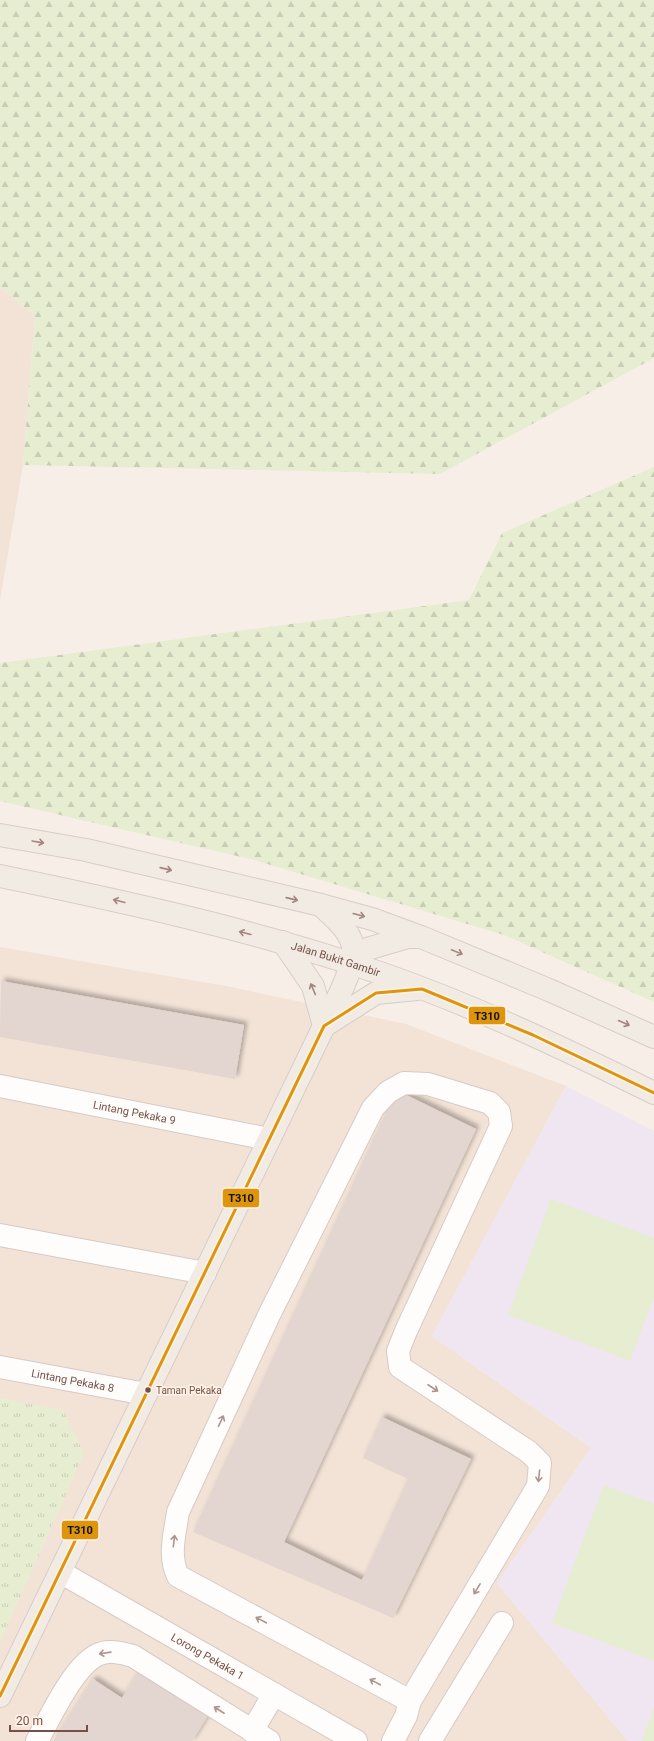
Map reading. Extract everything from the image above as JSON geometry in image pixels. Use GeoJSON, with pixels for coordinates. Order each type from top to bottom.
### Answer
{"type":"FeatureCollection","features":[{"type":"Feature","properties":{"kind":"main road"},"geometry":{"type":"LineString","coordinates":[[0,835],[86,850],[321,905],[372,919],[421,937],[549,990],[654,1037]]}},
{"type":"Feature","properties":{"kind":"main road","name":"Jalan Bukit Gambir"},"geometry":{"type":"LineString","coordinates":[[0,876],[108,898],[283,942],[353,964],[422,989],[533,1035],[654,1092]]}},
{"type":"Feature","properties":{"kind":"main road"},"geometry":{"type":"LineString","coordinates":[[321,905],[342,925],[352,942],[354,949],[353,964]]}},
{"type":"Feature","properties":{"kind":"main road"},"geometry":{"type":"LineString","coordinates":[[0,1696],[353,964],[368,949],[408,937],[421,937]]}},
{"type":"Feature","properties":{"kind":"main road"},"geometry":{"type":"LineString","coordinates":[[283,942],[312,986],[324,1026]]}},
{"type":"Feature","properties":{"kind":"main road"},"geometry":{"type":"LineString","coordinates":[[324,1026],[376,993],[422,989]]}},
{"type":"Feature","properties":{"kind":"street"},"geometry":{"type":"LineString","coordinates":[[393,1741],[406,1716],[410,1701],[538,1486],[540,1463],[530,1452],[400,1367],[398,1351],[406,1331],[501,1126],[499,1112],[490,1103],[428,1084],[404,1083],[388,1092],[373,1108],[270,1313],[178,1512],[173,1546],[173,1565],[178,1576],[410,1701]]}},
{"type":"Feature","properties":{"kind":"street","name":"Lintang Pekaka 9"},"geometry":{"type":"LineString","coordinates":[[0,1086],[269,1139]]}},
{"type":"Feature","properties":{"kind":"street"},"geometry":{"type":"LineString","coordinates":[[0,1235],[205,1272]]}},
{"type":"Feature","properties":{"kind":"street","name":"Lintang Pekaka 8"},"geometry":{"type":"LineString","coordinates":[[0,1367],[146,1394]]}},
{"type":"Feature","properties":{"kind":"street","name":"Lorong Pekaka 1"},"geometry":{"type":"LineString","coordinates":[[60,1572],[356,1741]]}},
{"type":"Feature","properties":{"kind":"street"},"geometry":{"type":"LineString","coordinates":[[430,1741],[502,1623]]}},
{"type":"Feature","properties":{"kind":"street"},"geometry":{"type":"LineString","coordinates":[[37,1741],[71,1681],[82,1667],[98,1654],[116,1652],[133,1656],[260,1736],[274,1694]]}},
{"type":"Feature","properties":{"kind":"street"},"geometry":{"type":"LineString","coordinates":[[377,1741],[396,1708],[410,1701]]}},
{"type":"Feature","properties":{"kind":"shaded area"},"geometry":{"type":"Polygon","coordinates":[[[0,287],[35,316],[23,465],[0,601],[0,287]]]}},
{"type":"Feature","properties":{"kind":"shaded area","name":"Taman Pekaka"},"geometry":{"type":"Polygon","coordinates":[[[0,947],[226,986],[406,1024],[566,1086],[432,1336],[591,1448],[497,1583],[628,1741],[0,1741],[0,947]]]}},
{"type":"Feature","properties":{"kind":"shaded area"},"geometry":{"type":"Polygon","coordinates":[[[566,1086],[654,1131],[654,1741],[628,1741],[497,1583],[591,1448],[432,1336],[566,1086]]]}},
{"type":"Feature","properties":{"kind":"green space"},"geometry":{"type":"Polygon","coordinates":[[[0,0],[654,0],[654,358],[440,474],[23,465],[35,316],[0,287],[0,0]]]}},
{"type":"Feature","properties":{"kind":"green space"},"geometry":{"type":"Polygon","coordinates":[[[654,467],[654,1002],[504,935],[254,860],[0,801],[0,663],[469,600],[502,533],[654,467]]]}},
{"type":"Feature","properties":{"kind":"green space"},"geometry":{"type":"Polygon","coordinates":[[[551,1199],[654,1238],[654,1297],[630,1361],[508,1315],[551,1199]]]}},
{"type":"Feature","properties":{"kind":"green space"},"geometry":{"type":"Polygon","coordinates":[[[0,1398],[63,1410],[84,1454],[0,1642],[0,1398]]]}},
{"type":"Feature","properties":{"kind":"green space"},"geometry":{"type":"Polygon","coordinates":[[[604,1485],[654,1504],[654,1661],[552,1623],[604,1485]]]}},
{"type":"Feature","properties":{"kind":"green space"},"geometry":{"type":"Polygon","coordinates":[[[654,1708],[654,1741],[643,1741],[642,1740],[654,1708]]]}},
{"type":"Feature","properties":{"kind":"building"},"geometry":{"type":"Polygon","coordinates":[[[1,981],[244,1025],[235,1079],[0,1037],[1,981]]]}},
{"type":"Feature","properties":{"kind":"building"},"geometry":{"type":"Polygon","coordinates":[[[396,1090],[476,1129],[284,1542],[362,1580],[408,1479],[363,1458],[382,1417],[471,1459],[393,1618],[193,1532],[396,1090]]]}},
{"type":"Feature","properties":{"kind":"building"},"geometry":{"type":"Polygon","coordinates":[[[140,1669],[209,1714],[192,1741],[53,1741],[93,1679],[122,1698],[140,1669]]]}},
{"type":"Feature","properties":{"kind":"transit line","name":"T310"},"geometry":{"type":"LineString","coordinates":[[0,1696],[324,1026],[376,993],[422,989],[533,1035],[654,1093]]}},
{"type":"Feature","properties":{"kind":"place","name":"Taman Pekaka"},"geometry":{"type":"Point","coordinates":[148,1390]}}]}
